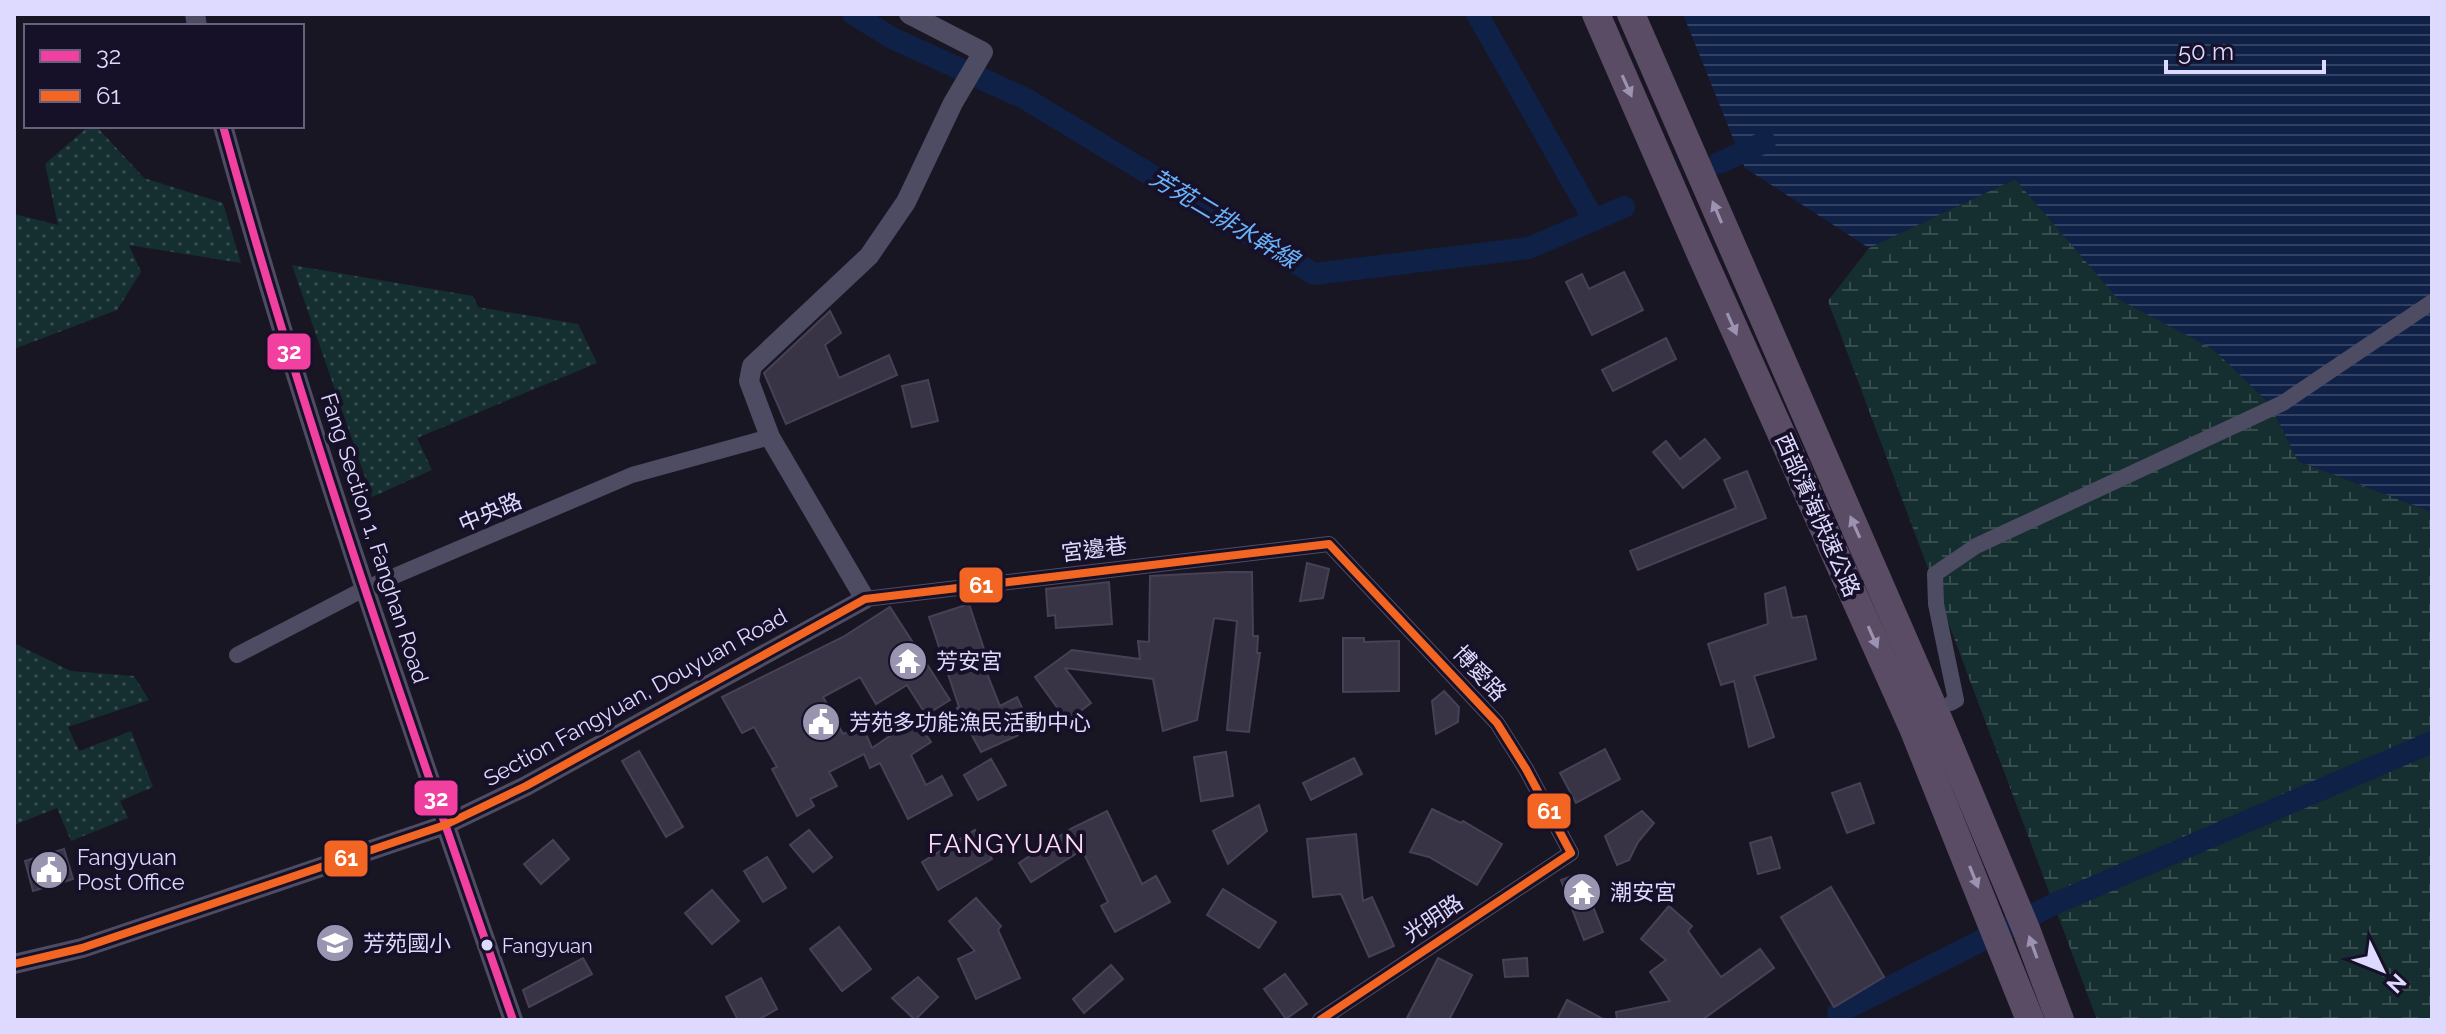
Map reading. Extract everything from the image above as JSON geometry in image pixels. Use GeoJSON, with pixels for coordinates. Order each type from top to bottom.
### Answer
{"type":"FeatureCollection","features":[{"type":"Feature","properties":{"kind":"highway","name":"西部濱海快速公路"},"geometry":{"type":"LineString","coordinates":[[1596,14],[1913,728],[2030,1020]]}},
{"type":"Feature","properties":{"kind":"highway","name":"西部濱海快速公路"},"geometry":{"type":"LineString","coordinates":[[1631,14],[1943,730],[2026,929],[2060,1020]]}},
{"type":"Feature","properties":{"kind":"street"},"geometry":{"type":"LineString","coordinates":[[865,599],[770,437],[749,381],[752,366],[869,256],[906,202],[953,103],[983,52],[909,14]]}},
{"type":"Feature","properties":{"kind":"street","name":"Fang Section 1, Fanghan Road"},"geometry":{"type":"LineString","coordinates":[[224,128],[246,210],[364,589],[513,1020]]}},
{"type":"Feature","properties":{"kind":"street"},"geometry":{"type":"LineString","coordinates":[[1951,703],[1956,700],[1936,604],[1935,574],[1976,546],[2283,403],[2432,302]]}},
{"type":"Feature","properties":{"kind":"street","name":"中央路"},"geometry":{"type":"LineString","coordinates":[[237,655],[364,589],[632,475],[770,437]]}},
{"type":"Feature","properties":{"kind":"street","name":"宮邊巷"},"geometry":{"type":"LineString","coordinates":[[865,599],[1329,544]]}},
{"type":"Feature","properties":{"kind":"street","name":"博愛路"},"geometry":{"type":"LineString","coordinates":[[1329,544],[1497,723],[1526,769],[1571,853]]}},
{"type":"Feature","properties":{"kind":"street","name":"Section Fangyuan, Douyuan Road"},"geometry":{"type":"LineString","coordinates":[[14,964],[82,948],[445,825],[526,786],[865,599]]}},
{"type":"Feature","properties":{"kind":"street","name":"光明路"},"geometry":{"type":"LineString","coordinates":[[1320,1020],[1571,853]]}},
{"type":"Feature","properties":{"kind":"green space"},"geometry":{"type":"Polygon","coordinates":[[[87,128],[98,128],[144,178],[223,203],[241,263],[129,245],[141,272],[117,310],[14,349],[14,214],[58,225],[45,164],[87,128]]]}},
{"type":"Feature","properties":{"kind":"green space"},"geometry":{"type":"Polygon","coordinates":[[[2015,179],[2118,298],[2213,349],[2270,404],[2298,461],[2432,512],[2432,1020],[2097,1020],[1828,301],[1869,248],[2015,179]]]}},
{"type":"Feature","properties":{"kind":"green space"},"geometry":{"type":"Polygon","coordinates":[[[292,265],[473,296],[478,307],[578,324],[597,363],[417,438],[432,470],[372,497],[292,265]]]}},
{"type":"Feature","properties":{"kind":"green space"},"geometry":{"type":"Polygon","coordinates":[[[14,643],[71,671],[134,676],[149,700],[68,727],[79,751],[131,731],[153,787],[120,801],[128,818],[71,841],[57,808],[14,825],[14,643]]]}},
{"type":"Feature","properties":{"kind":"water"},"geometry":{"type":"Polygon","coordinates":[[[1683,14],[2432,14],[2432,512],[2298,461],[2270,404],[2213,349],[2118,299],[2015,179],[1869,248],[1745,168],[1683,14]]]}},
{"type":"Feature","properties":{"kind":"building"},"geometry":{"type":"Polygon","coordinates":[[[1624,272],[1643,310],[1592,335],[1566,282],[1582,274],[1589,289],[1624,272]]]}},
{"type":"Feature","properties":{"kind":"building"},"geometry":{"type":"Polygon","coordinates":[[[830,311],[841,333],[825,345],[839,378],[889,355],[897,375],[786,424],[764,373],[830,311]]]}},
{"type":"Feature","properties":{"kind":"building"},"geometry":{"type":"Polygon","coordinates":[[[1666,338],[1676,359],[1613,391],[1602,370],[1666,338]]]}},
{"type":"Feature","properties":{"kind":"building"},"geometry":{"type":"Polygon","coordinates":[[[928,380],[938,421],[912,427],[902,386],[928,380]]]}},
{"type":"Feature","properties":{"kind":"building"},"geometry":{"type":"Polygon","coordinates":[[[1705,439],[1720,458],[1683,488],[1653,452],[1666,441],[1680,459],[1705,439]]]}},
{"type":"Feature","properties":{"kind":"building"},"geometry":{"type":"Polygon","coordinates":[[[1747,471],[1766,518],[1638,570],[1630,551],[1736,508],[1724,480],[1747,471]]]}},
{"type":"Feature","properties":{"kind":"building"},"geometry":{"type":"Polygon","coordinates":[[[1307,563],[1329,569],[1323,598],[1300,601],[1307,563]]]}},
{"type":"Feature","properties":{"kind":"building"},"geometry":{"type":"Polygon","coordinates":[[[1252,572],[1253,636],[1258,636],[1257,653],[1260,653],[1249,732],[1227,730],[1237,621],[1214,618],[1197,720],[1163,731],[1153,679],[1065,668],[1091,703],[1067,721],[1035,677],[1072,650],[1140,659],[1138,641],[1149,642],[1150,576],[1252,572]]]}},
{"type":"Feature","properties":{"kind":"building"},"geometry":{"type":"Polygon","coordinates":[[[1109,582],[1112,624],[1056,628],[1055,615],[1048,616],[1046,589],[1109,582]]]}},
{"type":"Feature","properties":{"kind":"building"},"geometry":{"type":"Polygon","coordinates":[[[1785,587],[1792,618],[1806,616],[1816,659],[1754,676],[1774,737],[1749,747],[1734,681],[1721,685],[1708,644],[1768,624],[1765,594],[1785,587]]]}},
{"type":"Feature","properties":{"kind":"building"},"geometry":{"type":"Polygon","coordinates":[[[969,604],[984,649],[978,651],[1000,706],[1017,697],[1032,729],[981,752],[957,708],[929,617],[969,604]]]}},
{"type":"Feature","properties":{"kind":"building"},"geometry":{"type":"Polygon","coordinates":[[[890,607],[950,700],[926,715],[907,685],[876,704],[860,677],[823,697],[843,734],[862,725],[872,748],[915,719],[931,742],[911,755],[926,785],[942,776],[952,795],[908,819],[880,763],[870,768],[864,754],[829,772],[837,786],[810,799],[814,806],[797,816],[772,769],[777,767],[754,727],[742,733],[722,697],[843,637],[890,607]]]}},
{"type":"Feature","properties":{"kind":"building"},"geometry":{"type":"Polygon","coordinates":[[[1343,638],[1364,638],[1364,642],[1399,641],[1399,691],[1343,692],[1343,638]]]}},
{"type":"Feature","properties":{"kind":"building"},"geometry":{"type":"Polygon","coordinates":[[[1444,691],[1459,707],[1458,722],[1436,734],[1432,701],[1444,691]]]}},
{"type":"Feature","properties":{"kind":"building"},"geometry":{"type":"Polygon","coordinates":[[[1605,749],[1620,779],[1576,803],[1560,773],[1605,749]]]}},
{"type":"Feature","properties":{"kind":"building"},"geometry":{"type":"Polygon","coordinates":[[[639,751],[683,827],[666,837],[622,761],[639,751]]]}},
{"type":"Feature","properties":{"kind":"building"},"geometry":{"type":"Polygon","coordinates":[[[1226,752],[1233,796],[1201,801],[1194,757],[1226,752]]]}},
{"type":"Feature","properties":{"kind":"building"},"geometry":{"type":"Polygon","coordinates":[[[1354,758],[1362,774],[1311,800],[1303,783],[1354,758]]]}},
{"type":"Feature","properties":{"kind":"building"},"geometry":{"type":"Polygon","coordinates":[[[991,759],[1006,785],[978,800],[964,775],[991,759]]]}},
{"type":"Feature","properties":{"kind":"building"},"geometry":{"type":"Polygon","coordinates":[[[1860,783],[1874,823],[1847,833],[1832,793],[1860,783]]]}},
{"type":"Feature","properties":{"kind":"building"},"geometry":{"type":"Polygon","coordinates":[[[1259,805],[1267,831],[1228,864],[1213,831],[1259,805]]]}},
{"type":"Feature","properties":{"kind":"building"},"geometry":{"type":"Polygon","coordinates":[[[1432,809],[1461,823],[1463,821],[1502,844],[1477,885],[1429,857],[1410,852],[1432,809]]]}},
{"type":"Feature","properties":{"kind":"building"},"geometry":{"type":"Polygon","coordinates":[[[1107,811],[1142,884],[1156,876],[1170,902],[1115,932],[1101,906],[1108,902],[1082,850],[1031,882],[1019,863],[1072,828],[1107,811]]]}},
{"type":"Feature","properties":{"kind":"building"},"geometry":{"type":"Polygon","coordinates":[[[1642,811],[1654,823],[1638,842],[1629,860],[1617,865],[1605,836],[1642,811]]]}},
{"type":"Feature","properties":{"kind":"building"},"geometry":{"type":"Polygon","coordinates":[[[809,830],[832,857],[813,872],[790,845],[809,830]]]}},
{"type":"Feature","properties":{"kind":"building"},"geometry":{"type":"Polygon","coordinates":[[[975,830],[992,859],[938,890],[922,862],[975,830]]]}},
{"type":"Feature","properties":{"kind":"building"},"geometry":{"type":"Polygon","coordinates":[[[1356,834],[1363,901],[1372,897],[1394,946],[1369,957],[1341,894],[1313,897],[1307,839],[1356,834]]]}},
{"type":"Feature","properties":{"kind":"building"},"geometry":{"type":"Polygon","coordinates":[[[1771,837],[1780,868],[1758,874],[1750,843],[1771,837]]]}},
{"type":"Feature","properties":{"kind":"building"},"geometry":{"type":"Polygon","coordinates":[[[553,840],[569,859],[541,884],[524,864],[553,840]]]}},
{"type":"Feature","properties":{"kind":"building","name":"Fangyuan Post Office"},"geometry":{"type":"Polygon","coordinates":[[[64,849],[73,879],[33,891],[25,861],[64,849]]]}},
{"type":"Feature","properties":{"kind":"building"},"geometry":{"type":"Polygon","coordinates":[[[767,857],[786,888],[763,902],[744,871],[767,857]]]}},
{"type":"Feature","properties":{"kind":"building"},"geometry":{"type":"Polygon","coordinates":[[[1580,873],[1603,932],[1584,940],[1561,880],[1580,873]]]}},
{"type":"Feature","properties":{"kind":"building"},"geometry":{"type":"Polygon","coordinates":[[[1831,887],[1884,977],[1834,1007],[1781,917],[1831,887]]]}},
{"type":"Feature","properties":{"kind":"building"},"geometry":{"type":"Polygon","coordinates":[[[1223,889],[1276,922],[1259,948],[1207,915],[1223,889]]]}},
{"type":"Feature","properties":{"kind":"building"},"geometry":{"type":"Polygon","coordinates":[[[712,890],[739,921],[712,944],[685,913],[712,890]]]}},
{"type":"Feature","properties":{"kind":"building"},"geometry":{"type":"Polygon","coordinates":[[[976,898],[1001,926],[998,930],[1020,978],[976,999],[958,959],[975,951],[949,921],[976,898]]]}},
{"type":"Feature","properties":{"kind":"building"},"geometry":{"type":"Polygon","coordinates":[[[1669,906],[1692,926],[1688,931],[1721,977],[1760,949],[1774,968],[1702,1020],[1617,1020],[1616,1012],[1670,1001],[1650,972],[1666,960],[1641,939],[1669,906]]]}},
{"type":"Feature","properties":{"kind":"building"},"geometry":{"type":"Polygon","coordinates":[[[839,927],[871,969],[842,991],[810,949],[839,927]]]}},
{"type":"Feature","properties":{"kind":"building"},"geometry":{"type":"Polygon","coordinates":[[[583,958],[592,974],[529,1007],[523,990],[583,958]]]}},
{"type":"Feature","properties":{"kind":"building"},"geometry":{"type":"Polygon","coordinates":[[[1438,958],[1472,975],[1449,1020],[1406,1020],[1438,958]]]}},
{"type":"Feature","properties":{"kind":"building"},"geometry":{"type":"Polygon","coordinates":[[[1527,958],[1528,976],[1505,977],[1503,960],[1527,958]]]}},
{"type":"Feature","properties":{"kind":"building"},"geometry":{"type":"Polygon","coordinates":[[[1111,965],[1123,979],[1084,1013],[1073,999],[1111,965]]]}},
{"type":"Feature","properties":{"kind":"building"},"geometry":{"type":"Polygon","coordinates":[[[1285,974],[1307,1004],[1286,1019],[1264,989],[1285,974]]]}},
{"type":"Feature","properties":{"kind":"building"},"geometry":{"type":"Polygon","coordinates":[[[918,977],[938,997],[915,1020],[892,998],[918,977]]]}},
{"type":"Feature","properties":{"kind":"building"},"geometry":{"type":"Polygon","coordinates":[[[761,978],[777,1009],[758,1020],[738,1020],[726,997],[761,978]]]}},
{"type":"Feature","properties":{"kind":"building"},"geometry":{"type":"Polygon","coordinates":[[[1567,1000],[1605,1020],[1557,1020],[1567,1000]]]}},
{"type":"Feature","properties":{"kind":"waterway","name":"芳苑二排水幹線"},"geometry":{"type":"LineString","coordinates":[[853,14],[892,38],[1026,99],[1314,274],[1529,248],[1624,207]]}},
{"type":"Feature","properties":{"kind":"waterway"},"geometry":{"type":"LineString","coordinates":[[1477,14],[1594,220]]}},
{"type":"Feature","properties":{"kind":"waterway"},"geometry":{"type":"LineString","coordinates":[[1719,163],[1765,142]]}},
{"type":"Feature","properties":{"kind":"waterway"},"geometry":{"type":"LineString","coordinates":[[1838,1013],[2054,904],[2432,742]]}},
{"type":"Feature","properties":{"kind":"transit line","name":"32"},"geometry":{"type":"LineString","coordinates":[[224,128],[324,464],[513,1020]]}},
{"type":"Feature","properties":{"kind":"transit line","name":"61"},"geometry":{"type":"LineString","coordinates":[[14,964],[82,948],[445,825],[526,786],[865,599],[1329,544],[1497,723],[1526,769],[1571,853],[1320,1020]]}},
{"type":"Feature","properties":{"kind":"place","name":"芳安宮"},"geometry":{"type":"Point","coordinates":[908,661]}},
{"type":"Feature","properties":{"kind":"place","name":"芳苑多功能漁民活動中心"},"geometry":{"type":"Point","coordinates":[821,722]}},
{"type":"Feature","properties":{"kind":"place","name":"Fangyuan Post Office"},"geometry":{"type":"Point","coordinates":[49,870]}},
{"type":"Feature","properties":{"kind":"place","name":"潮安宮"},"geometry":{"type":"Point","coordinates":[1582,892]}},
{"type":"Feature","properties":{"kind":"place","name":"芳苑國小"},"geometry":{"type":"Point","coordinates":[335,943]}},
{"type":"Feature","properties":{"kind":"place","name":"Fangyuan"},"geometry":{"type":"Point","coordinates":[487,945]}},
{"type":"Feature","properties":{"kind":"district","name":"FANGYUAN"},"geometry":{"type":"Point","coordinates":[1007,844]}}]}
